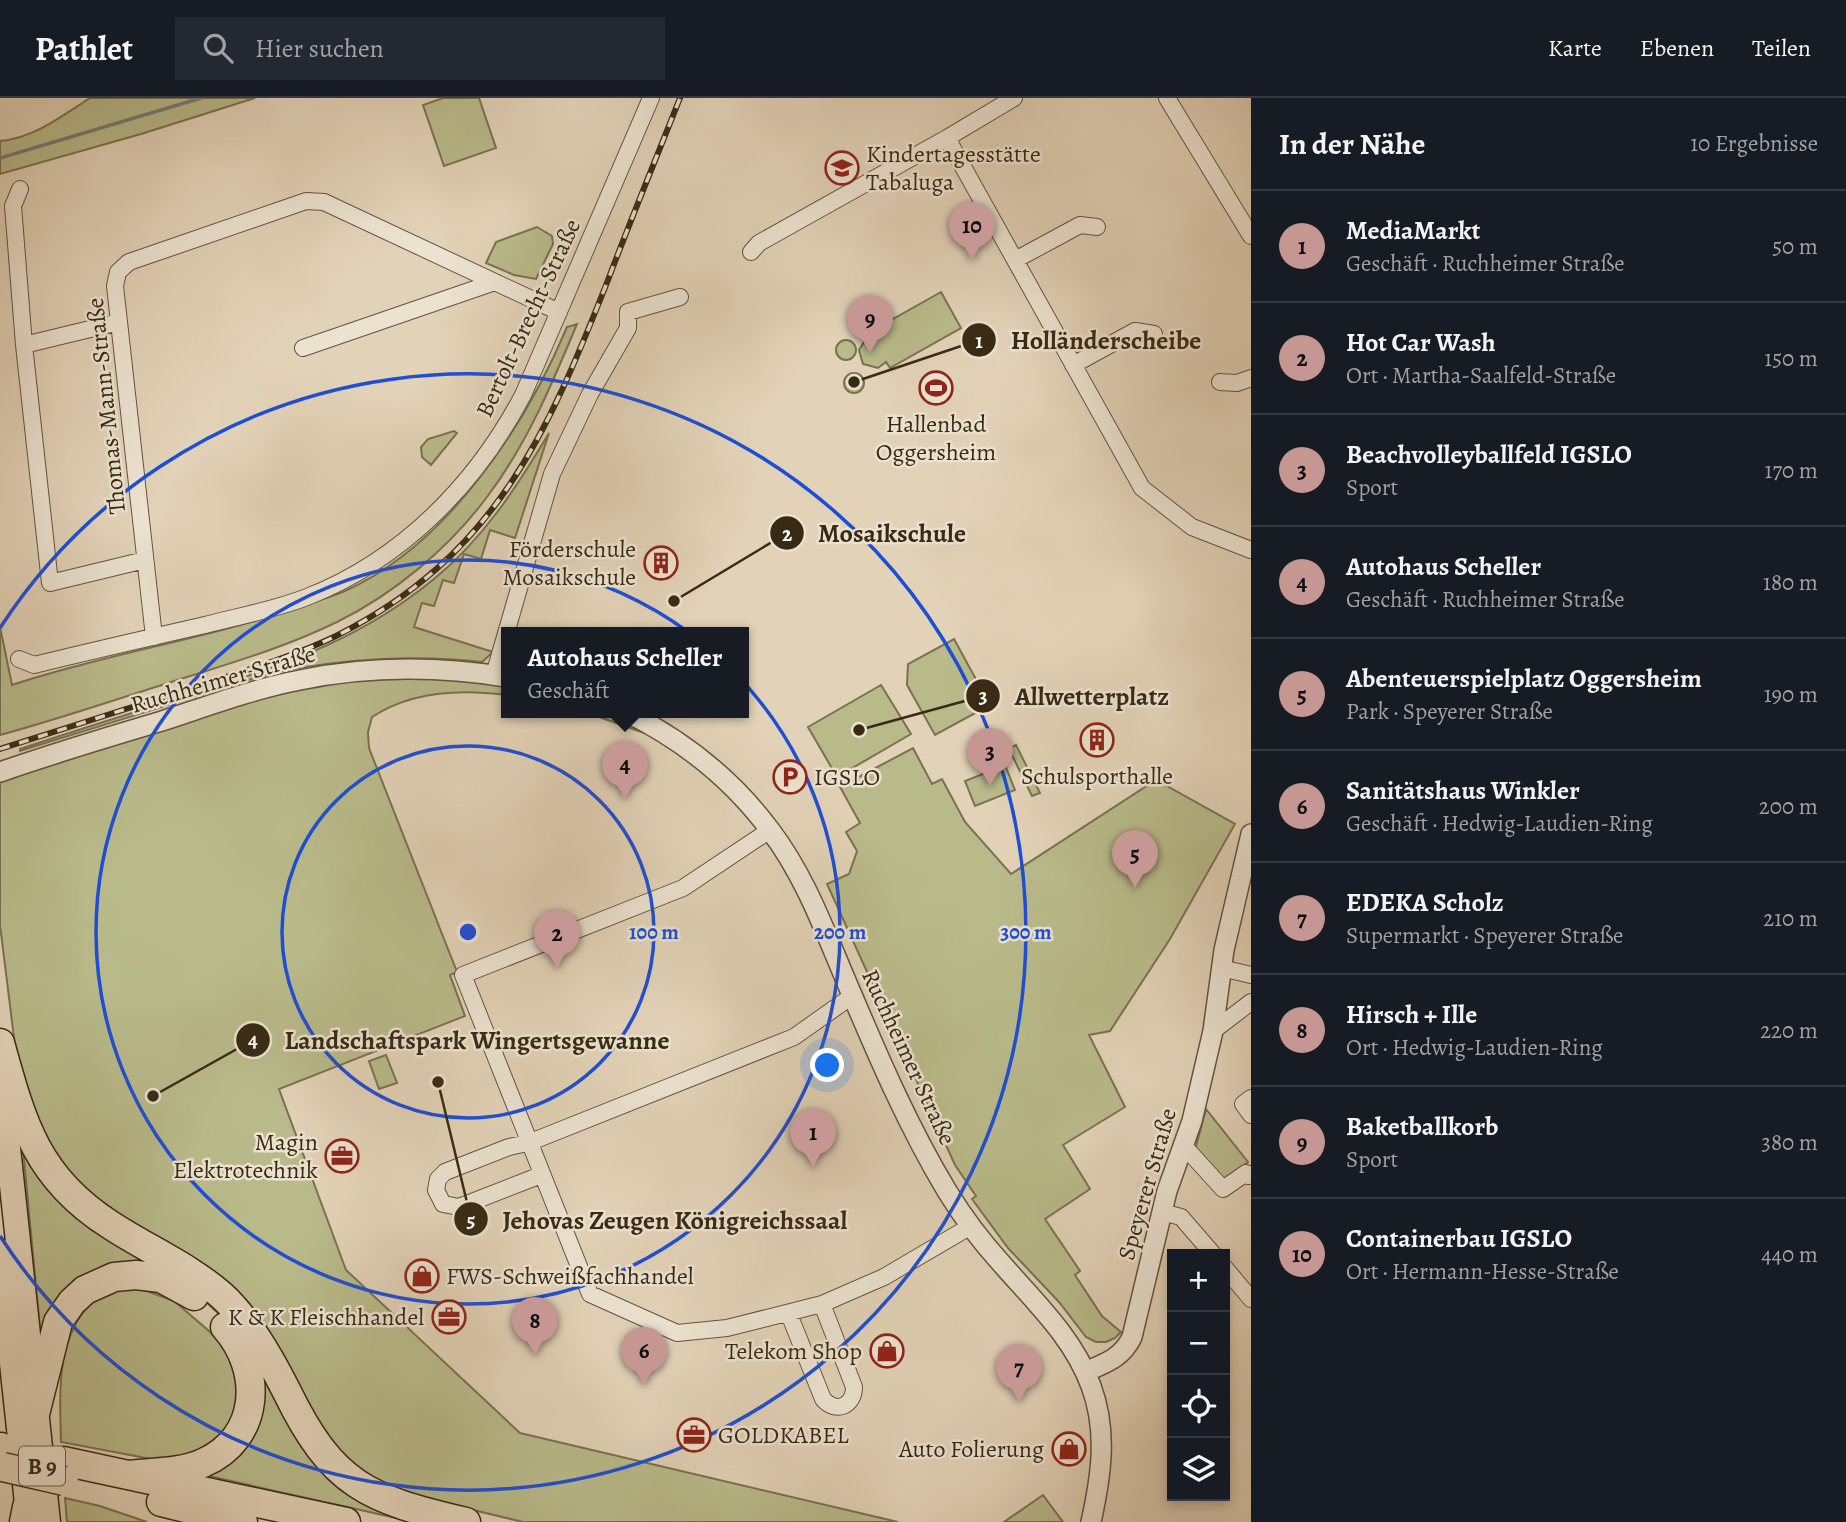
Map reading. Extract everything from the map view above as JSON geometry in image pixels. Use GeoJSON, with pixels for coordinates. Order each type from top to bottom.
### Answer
{"type":"FeatureCollection","features":[{"type":"Feature","properties":{"kind":"highway"},"geometry":{"type":"LineString","coordinates":[[0,1043],[23,1122],[35,1148],[72,1197],[108,1224],[163,1256],[222,1296],[270,1360],[295,1408],[330,1462],[354,1483],[409,1508],[466,1522]]}},
{"type":"Feature","properties":{"kind":"highway","name":"B 9"},"geometry":{"type":"LineString","coordinates":[[0,1072],[36,1410],[32,1518]]}},
{"type":"Feature","properties":{"kind":"highway","name":"B 9"},"geometry":{"type":"LineString","coordinates":[[0,1251],[5,1324],[32,1518]]}},
{"type":"Feature","properties":{"kind":"highway"},"geometry":{"type":"LineString","coordinates":[[36,1410],[58,1322],[72,1302],[85,1290],[114,1277],[136,1275],[161,1278],[194,1296],[229,1332],[242,1350],[252,1387],[251,1404],[245,1420],[226,1448],[201,1464],[136,1486]]}},
{"type":"Feature","properties":{"kind":"highway"},"geometry":{"type":"LineString","coordinates":[[1,1457],[136,1486],[346,1522]]}},
{"type":"Feature","properties":{"kind":"highway"},"geometry":{"type":"LineString","coordinates":[[136,1486],[176,1522]]}},
{"type":"Feature","properties":{"kind":"highway"},"geometry":{"type":"LineString","coordinates":[[136,1486],[243,1522]]}},
{"type":"Feature","properties":{"kind":"street","name":"Bertolt-Brecht-Straße"},"geometry":{"type":"LineString","coordinates":[[19,659],[34,665],[269,609],[308,597],[357,573],[400,545],[431,518],[487,455],[523,395],[651,98]]}},
{"type":"Feature","properties":{"kind":"street"},"geometry":{"type":"LineString","coordinates":[[751,252],[759,243],[1014,98]]}},
{"type":"Feature","properties":{"kind":"street"},"geometry":{"type":"LineString","coordinates":[[1167,98],[1249,229]]}},
{"type":"Feature","properties":{"kind":"street"},"geometry":{"type":"LineString","coordinates":[[947,138],[1142,488],[1192,527],[1251,550]]}},
{"type":"Feature","properties":{"kind":"street"},"geometry":{"type":"LineString","coordinates":[[19,189],[13,206],[24,345],[50,583],[145,559]]}},
{"type":"Feature","properties":{"kind":"street","name":"Thomas-Mann-Straße"},"geometry":{"type":"LineString","coordinates":[[154,636],[115,286],[118,272],[129,262],[306,201],[324,202],[559,312]]}},
{"type":"Feature","properties":{"kind":"street"},"geometry":{"type":"LineString","coordinates":[[1015,260],[1080,225],[1097,228]]}},
{"type":"Feature","properties":{"kind":"street"},"geometry":{"type":"LineString","coordinates":[[303,348],[495,282]]}},
{"type":"Feature","properties":{"kind":"street"},"geometry":{"type":"LineString","coordinates":[[513,627],[552,474],[590,394],[628,328],[628,312],[680,297]]}},
{"type":"Feature","properties":{"kind":"street"},"geometry":{"type":"LineString","coordinates":[[24,345],[119,322]]}},
{"type":"Feature","properties":{"kind":"street"},"geometry":{"type":"LineString","coordinates":[[1073,365],[1135,331],[1154,334]]}},
{"type":"Feature","properties":{"kind":"street"},"geometry":{"type":"LineString","coordinates":[[1220,382],[1237,383],[1251,378]]}},
{"type":"Feature","properties":{"kind":"street","name":"Ruchheimer Straße"},"geometry":{"type":"LineString","coordinates":[[0,772],[252,691],[299,680],[346,672],[391,669],[429,669],[500,676]]}},
{"type":"Feature","properties":{"kind":"street","name":"Ruchheimer Straße"},"geometry":{"type":"LineString","coordinates":[[637,718],[687,747],[736,790],[771,830],[803,885],[920,1144],[971,1226],[1053,1321],[1074,1350],[1085,1372]]}},
{"type":"Feature","properties":{"kind":"street"},"geometry":{"type":"LineString","coordinates":[[771,830],[682,888],[463,975],[590,1294],[677,1333],[727,1328],[822,1304],[884,1277],[971,1226]]}},
{"type":"Feature","properties":{"kind":"street","name":"Speyerer Straße"},"geometry":{"type":"LineString","coordinates":[[1085,1372],[1115,1359],[1128,1346],[1162,1212],[1192,1121],[1213,1031],[1221,968],[1251,834]]}},
{"type":"Feature","properties":{"kind":"street"},"geometry":{"type":"LineString","coordinates":[[1221,968],[1251,975]]}},
{"type":"Feature","properties":{"kind":"street"},"geometry":{"type":"LineString","coordinates":[[541,1175],[459,1207],[443,1204],[437,1195],[436,1185],[445,1172],[509,1147],[528,1143],[794,1037],[852,996]]}},
{"type":"Feature","properties":{"kind":"street"},"geometry":{"type":"LineString","coordinates":[[1213,1031],[1251,1002]]}},
{"type":"Feature","properties":{"kind":"street"},"geometry":{"type":"LineString","coordinates":[[1251,1098],[1243,1104],[1251,1115]]}},
{"type":"Feature","properties":{"kind":"street"},"geometry":{"type":"LineString","coordinates":[[1183,1145],[1223,1189],[1246,1173],[1250,1177]]}},
{"type":"Feature","properties":{"kind":"street"},"geometry":{"type":"LineString","coordinates":[[1162,1212],[1181,1217],[1209,1249]]}},
{"type":"Feature","properties":{"kind":"street"},"geometry":{"type":"LineString","coordinates":[[1230,1272],[1248,1288]]}},
{"type":"Feature","properties":{"kind":"street"},"geometry":{"type":"LineString","coordinates":[[789,1314],[823,1399],[832,1406],[844,1406],[852,1398],[854,1387],[822,1304]]}},
{"type":"Feature","properties":{"kind":"street"},"geometry":{"type":"LineString","coordinates":[[1085,1372],[1097,1404],[1101,1440],[1100,1480],[1091,1522]]}},
{"type":"Feature","properties":{"kind":"green space"},"geometry":{"type":"Polygon","coordinates":[[[90,98],[255,98],[0,174],[0,141],[36,131],[90,98]]]}},
{"type":"Feature","properties":{"kind":"green space"},"geometry":{"type":"Polygon","coordinates":[[[443,98],[479,98],[496,148],[444,166],[423,105],[443,98]]]}},
{"type":"Feature","properties":{"kind":"green space"},"geometry":{"type":"Polygon","coordinates":[[[537,227],[552,236],[553,244],[536,279],[514,275],[486,263],[496,242],[537,227]]]}},
{"type":"Feature","properties":{"kind":"green space"},"geometry":{"type":"Polygon","coordinates":[[[941,292],[961,328],[890,368],[886,362],[878,368],[863,364],[859,350],[864,342],[873,338],[870,332],[941,292]]]}},
{"type":"Feature","properties":{"kind":"green space"},"geometry":{"type":"Polygon","coordinates":[[[577,324],[538,413],[501,477],[456,534],[399,584],[358,611],[295,641],[0,735],[0,627],[12,685],[82,664],[260,619],[345,591],[382,571],[417,544],[449,514],[478,479],[529,404],[567,327],[577,324]]]}},
{"type":"Feature","properties":{"kind":"green space"},"geometry":{"type":"Polygon","coordinates":[[[846,340],[853,343],[856,350],[853,357],[846,360],[839,357],[836,350],[839,343],[846,340]]]}},
{"type":"Feature","properties":{"kind":"green space"},"geometry":{"type":"Polygon","coordinates":[[[854,373],[861,376],[864,383],[861,390],[854,393],[847,390],[844,383],[847,376],[854,373]]]}},
{"type":"Feature","properties":{"kind":"green space"},"geometry":{"type":"Polygon","coordinates":[[[454,431],[457,433],[431,465],[422,457],[421,447],[428,439],[454,431]]]}},
{"type":"Feature","properties":{"kind":"green space"},"geometry":{"type":"Polygon","coordinates":[[[549,433],[515,538],[490,530],[481,559],[464,554],[454,583],[443,580],[434,606],[422,603],[414,627],[493,652],[482,662],[428,658],[374,659],[268,674],[20,751],[254,674],[316,650],[376,620],[434,579],[468,547],[511,492],[549,433]]]}},
{"type":"Feature","properties":{"kind":"green space"},"geometry":{"type":"Polygon","coordinates":[[[954,639],[990,705],[935,735],[907,685],[908,664],[954,639]]]}},
{"type":"Feature","properties":{"kind":"green space"},"geometry":{"type":"Polygon","coordinates":[[[428,678],[501,685],[501,695],[472,692],[437,694],[403,702],[372,717],[368,732],[369,748],[457,972],[450,975],[465,1016],[279,1089],[346,1270],[520,1433],[898,1522],[523,1522],[385,1486],[349,1464],[313,1423],[263,1334],[85,1192],[40,1136],[17,1062],[0,925],[0,782],[258,698],[311,686],[357,680],[428,678]]]}},
{"type":"Feature","properties":{"kind":"green space"},"geometry":{"type":"Polygon","coordinates":[[[881,685],[911,734],[837,777],[808,727],[881,685]]]}},
{"type":"Feature","properties":{"kind":"green space"},"geometry":{"type":"Polygon","coordinates":[[[602,718],[622,719],[653,736],[602,718]]]}},
{"type":"Feature","properties":{"kind":"green space"},"geometry":{"type":"Polygon","coordinates":[[[1016,745],[1040,793],[1032,796],[1009,749],[1016,745]]]}},
{"type":"Feature","properties":{"kind":"green space"},"geometry":{"type":"Polygon","coordinates":[[[913,748],[932,784],[942,779],[965,822],[1011,874],[1156,780],[1235,824],[1170,939],[1110,1031],[1089,1035],[1125,1107],[1063,1145],[1090,1189],[1045,1219],[1080,1271],[1075,1275],[1102,1316],[1121,1332],[1106,1342],[1096,1342],[1086,1337],[1059,1302],[1008,1248],[972,1199],[976,1196],[955,1165],[827,884],[849,874],[857,851],[846,832],[860,823],[840,787],[913,748]]]}},
{"type":"Feature","properties":{"kind":"green space"},"geometry":{"type":"Polygon","coordinates":[[[1005,765],[1015,790],[975,806],[965,781],[1005,765]]]}},
{"type":"Feature","properties":{"kind":"green space"},"geometry":{"type":"Polygon","coordinates":[[[386,1055],[397,1083],[379,1089],[369,1061],[386,1055]]]}},
{"type":"Feature","properties":{"kind":"green space"},"geometry":{"type":"Polygon","coordinates":[[[1206,1109],[1248,1162],[1222,1182],[1195,1150],[1206,1109]]]}},
{"type":"Feature","properties":{"kind":"green space"},"geometry":{"type":"Polygon","coordinates":[[[22,1139],[189,1283],[243,1334],[302,1445],[414,1522],[204,1475],[247,1436],[234,1328],[192,1289],[112,1273],[42,1349],[22,1139]]]}},
{"type":"Feature","properties":{"kind":"green space"},"geometry":{"type":"Polygon","coordinates":[[[133,1286],[174,1301],[230,1353],[241,1388],[233,1420],[210,1448],[167,1462],[61,1442],[62,1368],[71,1333],[92,1302],[105,1294],[133,1286]]]}},
{"type":"Feature","properties":{"kind":"green space"},"geometry":{"type":"Polygon","coordinates":[[[1043,1495],[1063,1522],[1004,1522],[1043,1495]]]}},
{"type":"Feature","properties":{"kind":"green space"},"geometry":{"type":"Polygon","coordinates":[[[65,1498],[100,1506],[147,1522],[67,1522],[65,1498]]]}},
{"type":"Feature","properties":{"kind":"waterway"},"geometry":{"type":"LineString","coordinates":[[0,158],[201,98]]}},
{"type":"Feature","properties":{"kind":"railway"},"geometry":{"type":"LineString","coordinates":[[0,749],[247,670],[319,644],[391,604],[437,569],[475,530],[508,486],[537,440],[585,337],[680,98]]}},
{"type":"Feature","properties":{"kind":"place","name":"Kindertagesstätte Tabaluga"},"geometry":{"type":"Point","coordinates":[842,168]}},
{"type":"Feature","properties":{"kind":"place","name":"Containerbau IGSLO"},"geometry":{"type":"Point","coordinates":[972,260]}},
{"type":"Feature","properties":{"kind":"place","name":"Baketballkorb"},"geometry":{"type":"Point","coordinates":[870,353]}},
{"type":"Feature","properties":{"kind":"place","name":"Holländerscheibe"},"geometry":{"type":"Point","coordinates":[854,382]}},
{"type":"Feature","properties":{"kind":"place","name":"Hallenbad Oggersheim"},"geometry":{"type":"Point","coordinates":[936,388]}},
{"type":"Feature","properties":{"kind":"place","name":"Förderschule Mosaikschule"},"geometry":{"type":"Point","coordinates":[661,563]}},
{"type":"Feature","properties":{"kind":"place","name":"Mosaikschule"},"geometry":{"type":"Point","coordinates":[674,601]}},
{"type":"Feature","properties":{"kind":"place","name":"Allwetterplatz"},"geometry":{"type":"Point","coordinates":[859,730]}},
{"type":"Feature","properties":{"kind":"place","name":"Schulsporthalle"},"geometry":{"type":"Point","coordinates":[1097,740]}},
{"type":"Feature","properties":{"kind":"place","name":"IGSLO"},"geometry":{"type":"Point","coordinates":[790,777]}},
{"type":"Feature","properties":{"kind":"place","name":"Beachvolleyballfeld IGSLO"},"geometry":{"type":"Point","coordinates":[990,786]}},
{"type":"Feature","properties":{"kind":"place","name":"Autohaus Scheller"},"geometry":{"type":"Point","coordinates":[625,799]}},
{"type":"Feature","properties":{"kind":"place","name":"Abenteuerspielplatz Oggersheim"},"geometry":{"type":"Point","coordinates":[1135,888]}},
{"type":"Feature","properties":{"kind":"place","name":"Hot Car Wash"},"geometry":{"type":"Point","coordinates":[557,968]}},
{"type":"Feature","properties":{"kind":"place","name":"Jehovas Zeugen Königreichssaal"},"geometry":{"type":"Point","coordinates":[438,1082]}},
{"type":"Feature","properties":{"kind":"place","name":"Landschaftspark Wingertsgewanne"},"geometry":{"type":"Point","coordinates":[153,1096]}},
{"type":"Feature","properties":{"kind":"place","name":"Magin Elektrotechnik"},"geometry":{"type":"Point","coordinates":[342,1156]}},
{"type":"Feature","properties":{"kind":"place","name":"MediaMarkt"},"geometry":{"type":"Point","coordinates":[813,1167]}},
{"type":"Feature","properties":{"kind":"place","name":"FWS-Schweißfachhandel"},"geometry":{"type":"Point","coordinates":[422,1276]}},
{"type":"Feature","properties":{"kind":"place","name":"K & K Fleischhandel"},"geometry":{"type":"Point","coordinates":[449,1317]}},
{"type":"Feature","properties":{"kind":"place","name":"Telekom Shop"},"geometry":{"type":"Point","coordinates":[887,1351]}},
{"type":"Feature","properties":{"kind":"place","name":"Hirsch + Ille"},"geometry":{"type":"Point","coordinates":[535,1355]}},
{"type":"Feature","properties":{"kind":"place","name":"Sanitätshaus Winkler"},"geometry":{"type":"Point","coordinates":[644,1385]}},
{"type":"Feature","properties":{"kind":"place","name":"EDEKA Scholz"},"geometry":{"type":"Point","coordinates":[1019,1402]}},
{"type":"Feature","properties":{"kind":"place","name":"GOLDKABEL"},"geometry":{"type":"Point","coordinates":[694,1435]}},
{"type":"Feature","properties":{"kind":"place","name":"Auto Folierung"},"geometry":{"type":"Point","coordinates":[1069,1449]}}]}
